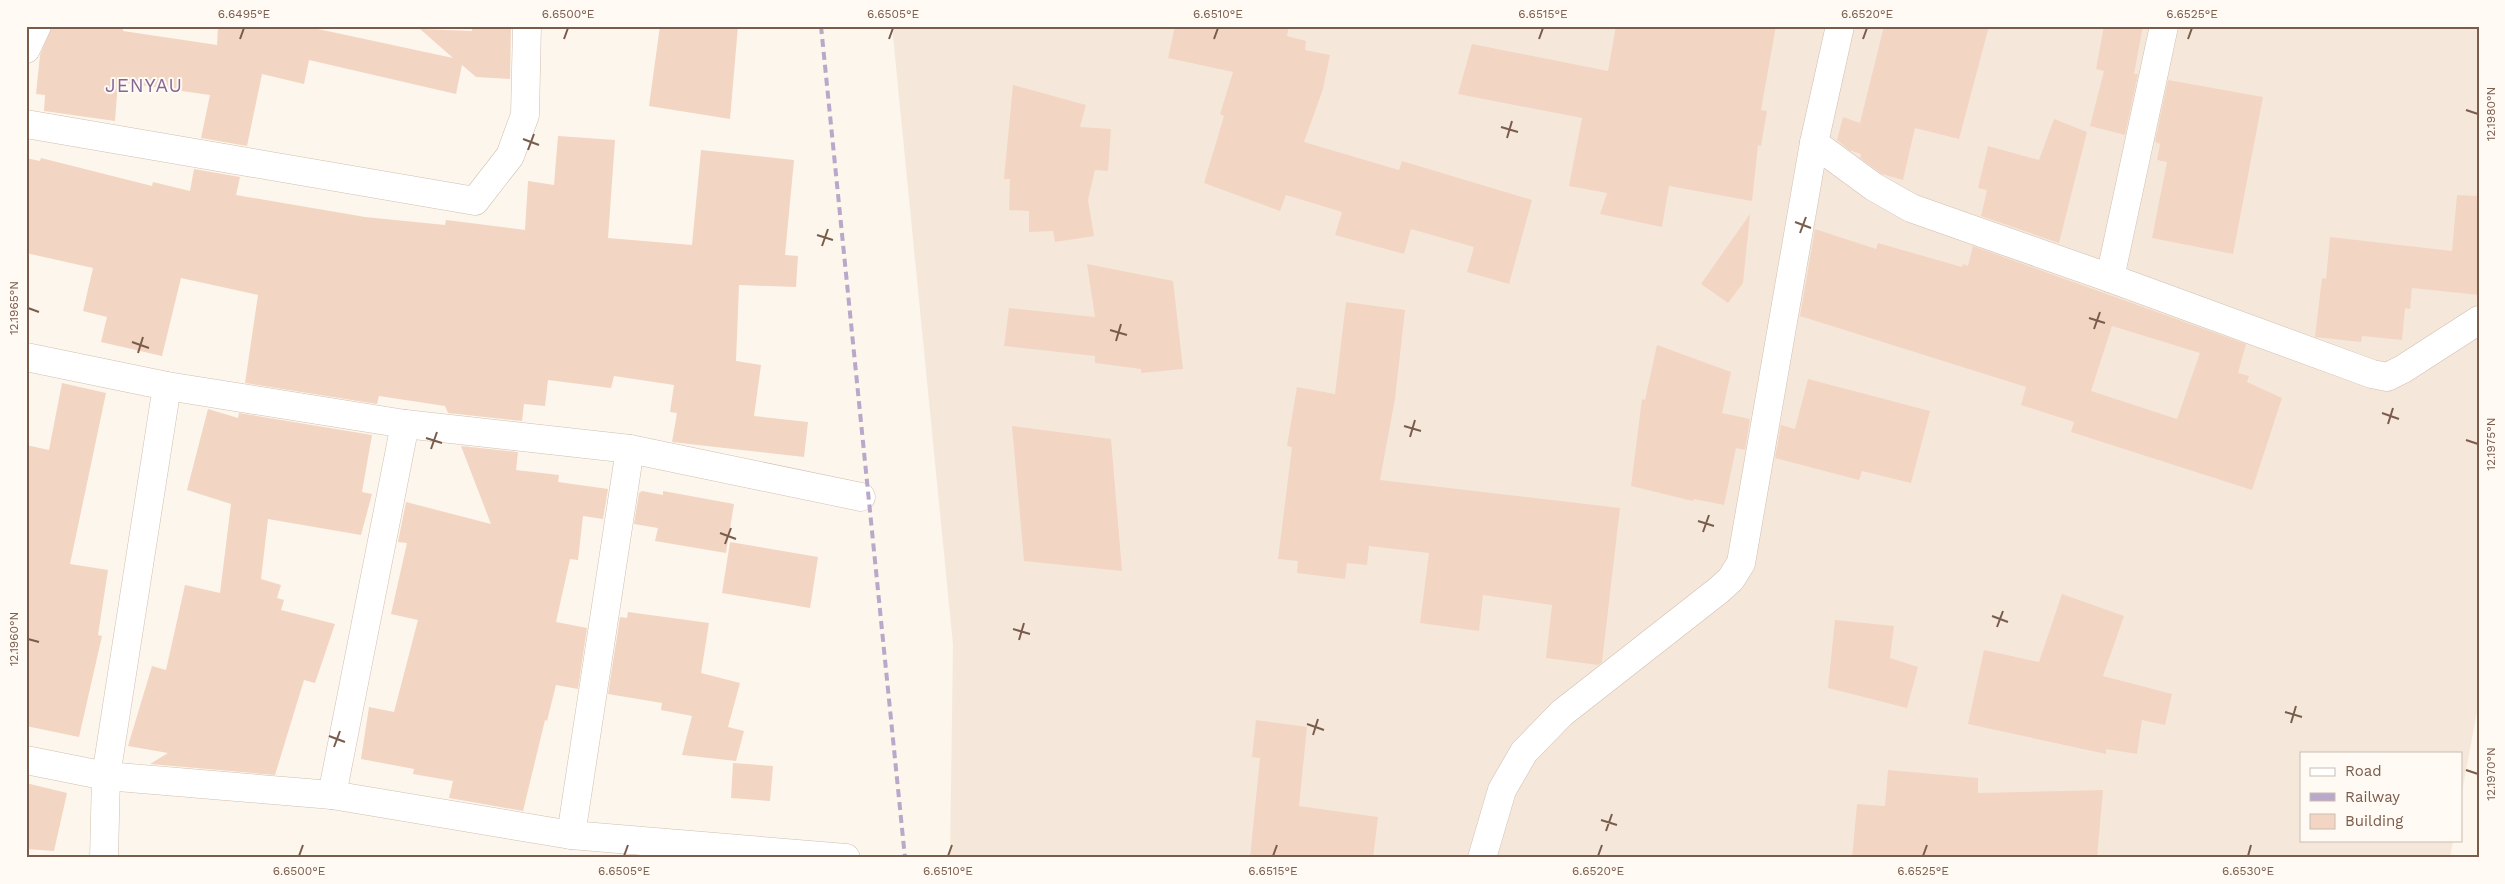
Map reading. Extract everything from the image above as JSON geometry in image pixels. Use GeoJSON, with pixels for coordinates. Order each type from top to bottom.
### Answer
{"type":"FeatureCollection","features":[{"type":"Feature","properties":{"kind":"street"},"geometry":{"type":"LineString","coordinates":[[26,49],[37,26]]}},
{"type":"Feature","properties":{"kind":"street"},"geometry":{"type":"LineString","coordinates":[[26,124],[475,201],[510,156],[525,115],[527,26]]}},
{"type":"Feature","properties":{"kind":"street"},"geometry":{"type":"LineString","coordinates":[[1482,858],[1502,790],[1524,752],[1562,713],[1719,590],[1731,579],[1742,563],[1814,143],[1840,26]]}},
{"type":"Feature","properties":{"kind":"street"},"geometry":{"type":"LineString","coordinates":[[2110,278],[2164,26]]}},
{"type":"Feature","properties":{"kind":"street"},"geometry":{"type":"LineString","coordinates":[[1814,143],[1874,187],[1910,208],[2110,278],[2372,374],[2387,376],[2403,369],[2479,320]]}},
{"type":"Feature","properties":{"kind":"street"},"geometry":{"type":"LineString","coordinates":[[26,357],[168,386],[404,424],[630,448],[861,497]]}},
{"type":"Feature","properties":{"kind":"street"},"geometry":{"type":"LineString","coordinates":[[104,858],[106,776],[168,386]]}},
{"type":"Feature","properties":{"kind":"street"},"geometry":{"type":"LineString","coordinates":[[332,796],[404,424]]}},
{"type":"Feature","properties":{"kind":"street"},"geometry":{"type":"LineString","coordinates":[[571,835],[630,448]]}},
{"type":"Feature","properties":{"kind":"street"},"geometry":{"type":"LineString","coordinates":[[26,760],[106,776],[332,796],[571,835],[846,858]]}},
{"type":"Feature","properties":{"kind":"shaded area"},"geometry":{"type":"Polygon","coordinates":[[[892,26],[2479,26],[2479,701],[2462,792],[2462,752],[2300,752],[2300,842],[2453,842],[2450,858],[950,858],[953,645],[892,26]]]}},
{"type":"Feature","properties":{"kind":"building"},"geometry":{"type":"Polygon","coordinates":[[[52,26],[123,28],[123,31],[217,45],[218,26],[304,26],[453,58],[420,29],[472,31],[472,26],[511,26],[510,79],[476,77],[462,65],[456,94],[309,60],[304,84],[262,74],[247,146],[201,138],[210,95],[118,82],[115,121],[44,111],[45,95],[36,94],[40,55],[52,26]]]}},
{"type":"Feature","properties":{"kind":"building"},"geometry":{"type":"Polygon","coordinates":[[[660,26],[738,26],[730,119],[649,106],[660,26]]]}},
{"type":"Feature","properties":{"kind":"building"},"geometry":{"type":"Polygon","coordinates":[[[1175,26],[1289,26],[1287,36],[1306,41],[1305,50],[1330,55],[1323,89],[1304,142],[1399,170],[1402,161],[1532,200],[1509,284],[1467,272],[1474,247],[1411,229],[1404,254],[1335,235],[1342,212],[1286,195],[1280,211],[1204,183],[1224,116],[1220,114],[1233,72],[1168,58],[1175,26]]]}},
{"type":"Feature","properties":{"kind":"building"},"geometry":{"type":"Polygon","coordinates":[[[1616,26],[1776,26],[1761,110],[1767,111],[1761,146],[1758,145],[1752,201],[1669,186],[1662,227],[1600,214],[1607,193],[1569,186],[1582,118],[1458,94],[1472,44],[1608,71],[1616,26]]]}},
{"type":"Feature","properties":{"kind":"building"},"geometry":{"type":"Polygon","coordinates":[[[1884,26],[1989,26],[1959,139],[1915,128],[1903,180],[1882,174],[1860,158],[1861,154],[1849,150],[1837,140],[1843,117],[1860,123],[1884,26]]]}},
{"type":"Feature","properties":{"kind":"building"},"geometry":{"type":"Polygon","coordinates":[[[2104,26],[2143,26],[2134,74],[2138,74],[2125,135],[2090,126],[2104,71],[2096,69],[2104,26]]]}},
{"type":"Feature","properties":{"kind":"building"},"geometry":{"type":"Polygon","coordinates":[[[2168,80],[2263,97],[2233,254],[2152,238],[2167,162],[2157,160],[2160,144],[2155,142],[2168,80]]]}},
{"type":"Feature","properties":{"kind":"building"},"geometry":{"type":"Polygon","coordinates":[[[1013,85],[1086,105],[1080,127],[1111,129],[1108,171],[1095,170],[1088,200],[1094,236],[1055,242],[1053,231],[1029,232],[1029,211],[1009,210],[1010,179],[1004,179],[1013,85]]]}},
{"type":"Feature","properties":{"kind":"building"},"geometry":{"type":"Polygon","coordinates":[[[2054,119],[2087,132],[2059,243],[1981,216],[1987,190],[1978,188],[1988,146],[2039,160],[2054,119]]]}},
{"type":"Feature","properties":{"kind":"building"},"geometry":{"type":"Polygon","coordinates":[[[558,136],[615,140],[608,238],[692,245],[701,150],[794,160],[785,255],[798,256],[796,287],[739,285],[736,361],[761,365],[754,416],[808,422],[804,457],[672,442],[677,413],[670,412],[674,385],[614,376],[611,388],[548,380],[545,406],[524,404],[522,421],[448,413],[445,406],[379,396],[377,404],[245,383],[258,295],[181,278],[162,356],[101,342],[107,317],[83,311],[93,268],[26,253],[26,158],[40,161],[41,158],[152,186],[153,182],[190,191],[194,169],[240,177],[236,195],[365,217],[445,225],[446,220],[525,230],[528,181],[554,185],[558,136]]]}},
{"type":"Feature","properties":{"kind":"building"},"geometry":{"type":"Polygon","coordinates":[[[2457,195],[2479,196],[2479,295],[2412,288],[2410,309],[2405,308],[2402,340],[2362,336],[2361,342],[2315,337],[2322,278],[2326,279],[2330,237],[2452,251],[2457,195]]]}},
{"type":"Feature","properties":{"kind":"building"},"geometry":{"type":"Polygon","coordinates":[[[1750,214],[1743,283],[1728,303],[1701,284],[1750,214]]]}},
{"type":"Feature","properties":{"kind":"building"},"geometry":{"type":"Polygon","coordinates":[[[1815,229],[1876,249],[1878,243],[1962,267],[1963,264],[1968,266],[1973,246],[2246,344],[2238,373],[2249,376],[2247,382],[2282,398],[2252,490],[2071,432],[2074,422],[2021,405],[2026,387],[1800,316],[1815,229]],[[2112,326],[2091,391],[2177,419],[2200,353],[2112,326]]]}},
{"type":"Feature","properties":{"kind":"building"},"geometry":{"type":"Polygon","coordinates":[[[1087,264],[1173,281],[1183,369],[1141,373],[1141,369],[1095,363],[1095,356],[1004,346],[1009,308],[1095,317],[1087,264]]]}},
{"type":"Feature","properties":{"kind":"building"},"geometry":{"type":"Polygon","coordinates":[[[1346,302],[1405,310],[1395,399],[1380,480],[1620,508],[1602,662],[1598,665],[1546,658],[1552,605],[1483,595],[1479,631],[1420,623],[1429,553],[1369,546],[1367,565],[1347,563],[1345,579],[1297,573],[1298,561],[1278,559],[1292,447],[1287,446],[1297,387],[1335,394],[1346,302]]]}},
{"type":"Feature","properties":{"kind":"building"},"geometry":{"type":"Polygon","coordinates":[[[1657,345],[1731,372],[1722,413],[1750,419],[1745,450],[1736,448],[1724,505],[1694,499],[1693,501],[1631,486],[1642,399],[1645,400],[1657,345]]]}},
{"type":"Feature","properties":{"kind":"building"},"geometry":{"type":"Polygon","coordinates":[[[1808,379],[1930,411],[1911,483],[1862,471],[1859,480],[1775,458],[1781,425],[1795,429],[1808,379]]]}},
{"type":"Feature","properties":{"kind":"building"},"geometry":{"type":"Polygon","coordinates":[[[62,383],[106,393],[70,564],[108,570],[98,635],[102,636],[79,737],[26,726],[26,445],[49,450],[62,383]]]}},
{"type":"Feature","properties":{"kind":"building"},"geometry":{"type":"Polygon","coordinates":[[[208,409],[238,418],[239,413],[372,435],[362,492],[372,494],[361,535],[268,519],[261,579],[281,585],[277,598],[284,600],[281,610],[335,624],[315,683],[304,680],[275,775],[150,764],[168,753],[128,746],[152,666],[166,670],[185,585],[220,593],[231,504],[187,490],[208,409]]]}},
{"type":"Feature","properties":{"kind":"building"},"geometry":{"type":"Polygon","coordinates":[[[1012,426],[1111,439],[1122,571],[1024,561],[1012,426]]]}},
{"type":"Feature","properties":{"kind":"building"},"geometry":{"type":"Polygon","coordinates":[[[461,446],[518,452],[516,470],[559,475],[558,482],[608,489],[603,519],[583,516],[578,560],[570,559],[556,622],[587,628],[578,689],[556,685],[547,721],[545,720],[523,811],[449,798],[453,781],[413,774],[414,769],[361,759],[369,707],[394,712],[418,620],[391,614],[407,543],[398,542],[406,502],[491,524],[461,446]]]}},
{"type":"Feature","properties":{"kind":"building"},"geometry":{"type":"Polygon","coordinates":[[[642,491],[663,495],[663,491],[734,504],[726,553],[655,541],[658,528],[634,524],[639,493],[642,491]]]}},
{"type":"Feature","properties":{"kind":"building"},"geometry":{"type":"Polygon","coordinates":[[[730,542],[818,557],[810,608],[722,593],[730,542]]]}},
{"type":"Feature","properties":{"kind":"building"},"geometry":{"type":"Polygon","coordinates":[[[2062,594],[2124,616],[2103,676],[2172,694],[2165,725],[2142,720],[2137,754],[2106,749],[2106,754],[1968,724],[1984,650],[2039,662],[2062,594]]]}},
{"type":"Feature","properties":{"kind":"building"},"geometry":{"type":"Polygon","coordinates":[[[628,612],[709,623],[701,673],[740,683],[728,727],[744,731],[736,761],[682,755],[692,716],[661,710],[662,703],[608,694],[620,617],[627,618],[628,612]]]}},
{"type":"Feature","properties":{"kind":"building"},"geometry":{"type":"Polygon","coordinates":[[[1835,620],[1894,626],[1890,658],[1918,667],[1907,708],[1828,688],[1835,620]]]}},
{"type":"Feature","properties":{"kind":"building"},"geometry":{"type":"Polygon","coordinates":[[[1256,720],[1307,727],[1299,806],[1378,817],[1373,858],[1250,858],[1260,758],[1252,757],[1256,720]]]}},
{"type":"Feature","properties":{"kind":"building"},"geometry":{"type":"Polygon","coordinates":[[[733,763],[773,766],[770,801],[731,798],[733,763]]]}},
{"type":"Feature","properties":{"kind":"building"},"geometry":{"type":"Polygon","coordinates":[[[1888,770],[1978,778],[1978,793],[2103,790],[2097,858],[1852,858],[1857,804],[1885,806],[1888,770]]]}},
{"type":"Feature","properties":{"kind":"building"},"geometry":{"type":"Polygon","coordinates":[[[26,783],[67,793],[54,851],[26,849],[26,783]]]}},
{"type":"Feature","properties":{"kind":"railway"},"geometry":{"type":"LineString","coordinates":[[821,26],[905,858]]}},
{"type":"Feature","properties":{"kind":"district","name":"JENYAU"},"geometry":{"type":"Point","coordinates":[144,85]}}]}
